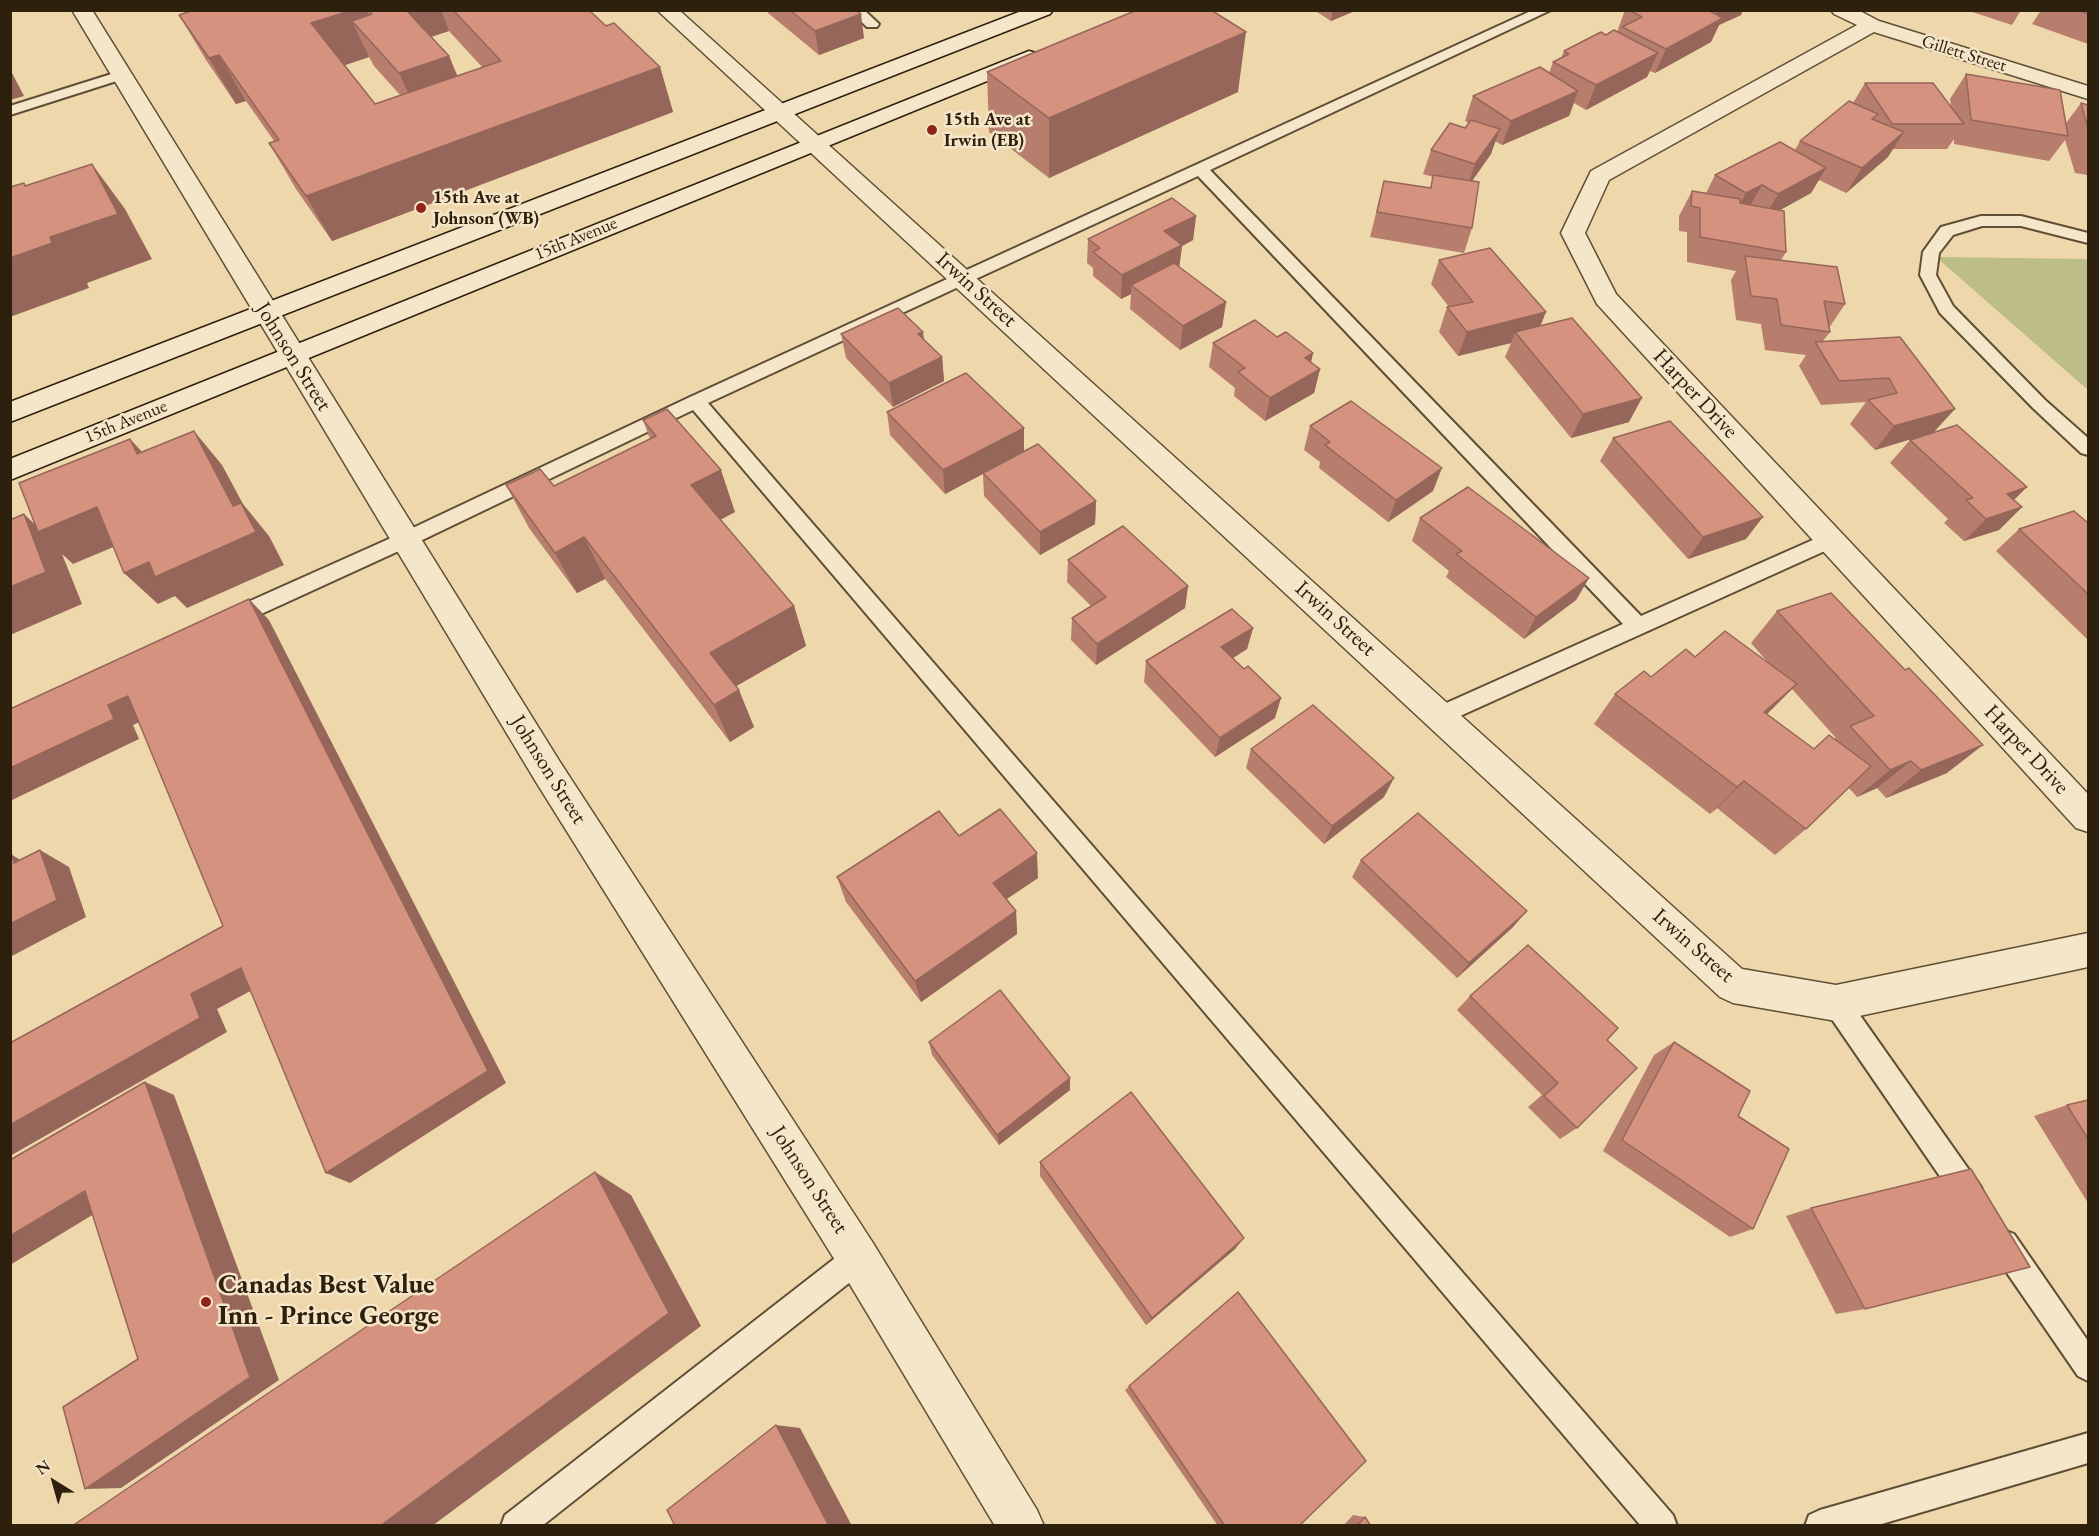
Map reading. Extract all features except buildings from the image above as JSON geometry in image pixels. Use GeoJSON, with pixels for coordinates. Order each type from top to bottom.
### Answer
{"type":"FeatureCollection","features":[{"type":"Feature","properties":{"kind":"street","name":"Johnson Street"},"geometry":{"type":"LineString","coordinates":[[82,10],[548,772],[858,1258],[1021,1526]]}},
{"type":"Feature","properties":{"kind":"street","name":"Irwin Street"},"geometry":{"type":"LineString","coordinates":[[667,10],[1441,715],[1733,985],[1836,1003],[2088,950]]}},
{"type":"Feature","properties":{"kind":"street","name":"15th Avenue"},"geometry":{"type":"LineString","coordinates":[[10,413],[1043,10]]}},
{"type":"Feature","properties":{"kind":"street","name":"Gillett Street"},"geometry":{"type":"LineString","coordinates":[[1840,10],[1872,25],[2088,93]]}},
{"type":"Feature","properties":{"kind":"street","name":"Harper Drive"},"geometry":{"type":"LineString","coordinates":[[1872,25],[1599,176],[1573,233],[1606,298],[2088,817]]}},
{"type":"Feature","properties":{"kind":"street","name":"15th Avenue"},"geometry":{"type":"LineString","coordinates":[[10,470],[291,354],[1046,50]]}},
{"type":"Feature","properties":{"kind":"lane"},"geometry":{"type":"LineString","coordinates":[[855,10],[872,24]]}},
{"type":"Feature","properties":{"kind":"lane"},"geometry":{"type":"LineString","coordinates":[[214,626],[407,539],[696,401],[1545,10]]}},
{"type":"Feature","properties":{"kind":"lane"},"geometry":{"type":"LineString","coordinates":[[10,111],[121,75]]}},
{"type":"Feature","properties":{"kind":"lane"},"geometry":{"type":"LineString","coordinates":[[1199,168],[1638,626]]}},
{"type":"Feature","properties":{"kind":"lane"},"geometry":{"type":"LineString","coordinates":[[2088,238],[2021,221],[1981,221],[1947,231],[1930,252],[1928,275],[1946,309],[2038,404],[2088,447]]}},
{"type":"Feature","properties":{"kind":"lane"},"geometry":{"type":"LineString","coordinates":[[696,401],[1662,1526]]}},
{"type":"Feature","properties":{"kind":"lane"},"geometry":{"type":"LineString","coordinates":[[1441,715],[1831,540]]}},
{"type":"Feature","properties":{"kind":"lane"},"geometry":{"type":"LineString","coordinates":[[1836,1003],[2088,1366]]}},
{"type":"Feature","properties":{"kind":"lane"},"geometry":{"type":"LineString","coordinates":[[516,1526],[858,1258]]}},
{"type":"Feature","properties":{"kind":"lane"},"geometry":{"type":"LineString","coordinates":[[1820,1526],[2088,1448]]}},
{"type":"Feature","properties":{"kind":"green space"},"geometry":{"type":"Polygon","coordinates":[[[1936,257],[2088,259],[2088,390],[1936,257]]]}},
{"type":"Feature","properties":{"kind":"place","name":"15th Ave at Irwin (EB)"},"geometry":{"type":"Point","coordinates":[932,130]}},
{"type":"Feature","properties":{"kind":"place","name":"15th Ave at Johnson (WB)"},"geometry":{"type":"Point","coordinates":[421,208]}},
{"type":"Feature","properties":{"kind":"place","name":"Canadas Best Value Inn - Prince George"},"geometry":{"type":"Point","coordinates":[206,1302]}}]}
